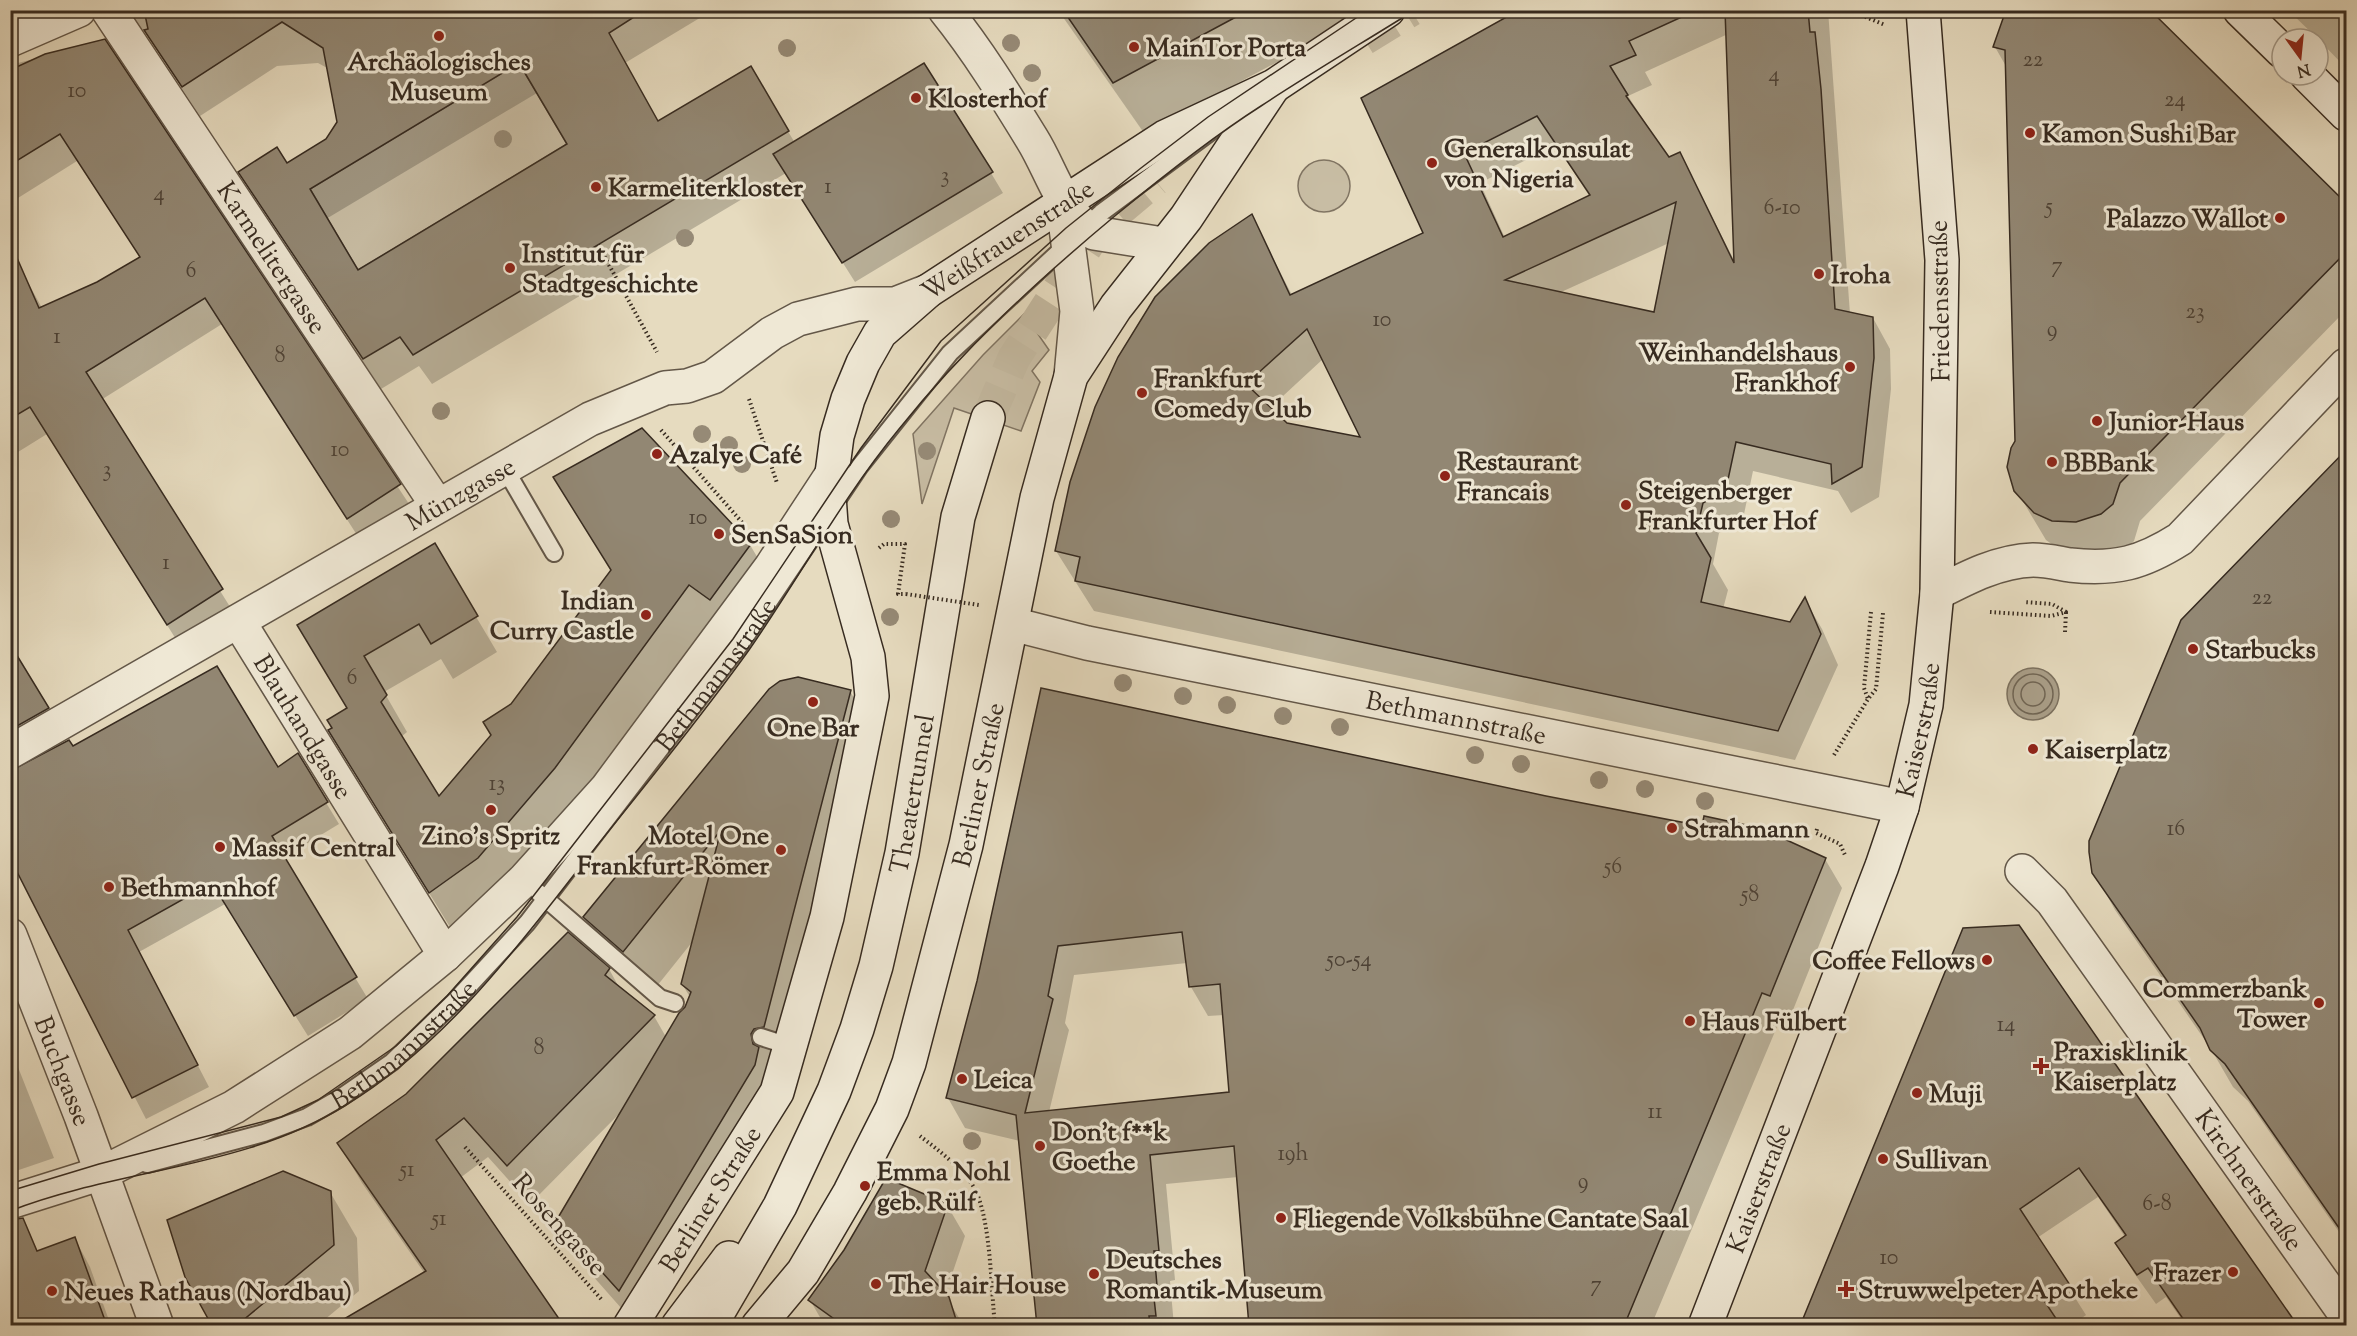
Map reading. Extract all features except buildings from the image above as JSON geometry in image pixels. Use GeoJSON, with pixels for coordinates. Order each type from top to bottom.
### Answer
{"type":"FeatureCollection","features":[{"type":"Feature","properties":{"kind":"street"},"geometry":{"type":"LineString","coordinates":[[10,40],[79,10]]}},
{"type":"Feature","properties":{"kind":"street","name":"Karmelitergasse"},"geometry":{"type":"LineString","coordinates":[[108,10],[437,505]]}},
{"type":"Feature","properties":{"kind":"street","name":"Berliner Straße"},"geometry":{"type":"LineString","coordinates":[[758,1326],[803,1272],[850,1191],[892,1109],[909,1063],[952,900],[981,776],[1038,498],[1071,376],[1077,311],[1073,224],[1043,157],[970,41],[945,10]]}},
{"type":"Feature","properties":{"kind":"street","name":"Weißfrauenstraße"},"geometry":{"type":"LineString","coordinates":[[832,474],[840,427],[863,363],[880,333],[928,291],[1073,224],[1165,137],[1274,86],[1388,10]]}},
{"type":"Feature","properties":{"kind":"street","name":"Friedensstraße"},"geometry":{"type":"LineString","coordinates":[[1923,10],[1942,260],[1938,593]]}},
{"type":"Feature","properties":{"kind":"street"},"geometry":{"type":"LineString","coordinates":[[2240,10],[2270,39]]}},
{"type":"Feature","properties":{"kind":"street","name":"Weißfrauenstraße"},"geometry":{"type":"LineString","coordinates":[[1071,376],[1116,307],[1163,244],[1186,218],[1274,86]]}},
{"type":"Feature","properties":{"kind":"street"},"geometry":{"type":"LineString","coordinates":[[2319,87],[2346,114]]}},
{"type":"Feature","properties":{"kind":"street"},"geometry":{"type":"LineString","coordinates":[[1073,224],[1094,234],[1163,244]]}},
{"type":"Feature","properties":{"kind":"street","name":"Münzgasse"},"geometry":{"type":"LineString","coordinates":[[10,752],[590,419],[665,388],[687,386],[713,377],[772,333],[798,319],[857,304],[895,304],[928,291]]}},
{"type":"Feature","properties":{"kind":"street"},"geometry":{"type":"LineString","coordinates":[[1938,593],[1977,573],[2006,563],[2033,560],[2098,567],[2120,565],[2151,556],[2180,539],[2346,365]]}},
{"type":"Feature","properties":{"kind":"street","name":"Theatertunnel"},"geometry":{"type":"LineString","coordinates":[[710,1326],[771,1223],[834,1091],[876,966],[902,853],[958,517],[988,418]]}},
{"type":"Feature","properties":{"kind":"street","name":"Berliner Straße"},"geometry":{"type":"LineString","coordinates":[[630,1326],[777,1092],[775,1041],[827,917],[872,696],[868,657],[831,524],[829,510],[832,474]]}},
{"type":"Feature","properties":{"kind":"street","name":"Bethmannstraße"},"geometry":{"type":"LineString","coordinates":[[10,1202],[102,1173],[244,1101],[350,1033],[445,954],[535,889],[771,567],[832,474]]}},
{"type":"Feature","properties":{"kind":"street","name":"Kaiserstraße"},"geometry":{"type":"LineString","coordinates":[[1705,1326],[1902,807],[1926,705],[1938,593]]}},
{"type":"Feature","properties":{"kind":"street","name":"Blauhandgasse"},"geometry":{"type":"LineString","coordinates":[[239,622],[445,954]]}},
{"type":"Feature","properties":{"kind":"street","name":"Bethmannstraße"},"geometry":{"type":"LineString","coordinates":[[1012,624],[1087,643],[1902,807]]}},
{"type":"Feature","properties":{"kind":"street","name":"Kirchnerstraße"},"geometry":{"type":"LineString","coordinates":[[2022,871],[2052,901],[2346,1316]]}},
{"type":"Feature","properties":{"kind":"street","name":"Buchgasse"},"geometry":{"type":"LineString","coordinates":[[10,935],[102,1173],[157,1326]]}},
{"type":"Feature","properties":{"kind":"street","name":"Theatertunnel"},"geometry":{"type":"LineString","coordinates":[[678,1326],[801,1160]]}},
{"type":"Feature","properties":{"kind":"lane","name":"Bethmannstraße"},"geometry":{"type":"LineString","coordinates":[[102,1173],[264,1133],[307,1117],[340,1098],[392,1062],[527,923],[535,889],[744,639],[860,466],[950,353],[1073,224]]}},
{"type":"Feature","properties":{"kind":"lane"},"geometry":{"type":"LineString","coordinates":[[504,467],[554,553]]}},
{"type":"Feature","properties":{"kind":"lane"},"geometry":{"type":"LineString","coordinates":[[535,889],[660,998],[675,1003]]}},
{"type":"Feature","properties":{"kind":"path"},"geometry":{"type":"LineString","coordinates":[[1861,12],[1886,25]]}},
{"type":"Feature","properties":{"kind":"path"},"geometry":{"type":"LineString","coordinates":[[598,245],[652,344]]}},
{"type":"Feature","properties":{"kind":"path"},"geometry":{"type":"LineString","coordinates":[[746,388],[777,483]]}},
{"type":"Feature","properties":{"kind":"path"},"geometry":{"type":"LineString","coordinates":[[658,427],[747,528]]}},
{"type":"Feature","properties":{"kind":"path"},"geometry":{"type":"LineString","coordinates":[[876,550],[884,544],[905,543],[898,594],[979,605]]}},
{"type":"Feature","properties":{"kind":"path"},"geometry":{"type":"LineString","coordinates":[[2052,604],[2066,612]]}},
{"type":"Feature","properties":{"kind":"path"},"geometry":{"type":"LineString","coordinates":[[1986,611],[2051,616],[2066,612]]}},
{"type":"Feature","properties":{"kind":"path"},"geometry":{"type":"LineString","coordinates":[[1868,699],[1864,688],[1871,612]]}},
{"type":"Feature","properties":{"kind":"path"},"geometry":{"type":"LineString","coordinates":[[2065,632],[2066,612]]}},
{"type":"Feature","properties":{"kind":"path"},"geometry":{"type":"LineString","coordinates":[[1831,760],[1876,689],[1882,613]]}},
{"type":"Feature","properties":{"kind":"path"},"geometry":{"type":"LineString","coordinates":[[1816,833],[1840,844],[1845,855]]}},
{"type":"Feature","properties":{"kind":"path"},"geometry":{"type":"LineString","coordinates":[[892,1109],[954,1163],[978,1194],[995,1326]]}},
{"type":"Feature","properties":{"kind":"path","name":"Rosengasse"},"geometry":{"type":"LineString","coordinates":[[465,1147],[606,1304]]}},
{"type":"Feature","properties":{"kind":"shaded area"},"geometry":{"type":"Polygon","coordinates":[[[519,63],[567,144],[358,270],[310,189],[519,63]]]}},
{"type":"Feature","properties":{"kind":"shaded area"},"geometry":{"type":"Polygon","coordinates":[[[1319,160],[1329,160],[1338,164],[1346,172],[1350,186],[1346,200],[1338,208],[1329,212],[1319,212],[1310,208],[1302,200],[1298,191],[1298,181],[1302,172],[1310,164],[1319,160]]]}},
{"type":"Feature","properties":{"kind":"shaded area"},"geometry":{"type":"Polygon","coordinates":[[[1024,314],[1049,350],[1032,371],[1040,382],[1021,431],[954,408],[922,504],[913,434],[983,355],[1024,314]]]}},
{"type":"Feature","properties":{"kind":"water"},"geometry":{"type":"Polygon","coordinates":[[[2028,668],[2038,668],[2047,672],[2055,680],[2059,694],[2055,708],[2047,716],[2038,720],[2028,720],[2019,716],[2011,708],[2007,699],[2007,689],[2011,680],[2019,672],[2028,668]]]}},
{"type":"Feature","properties":{"kind":"tunnel"},"geometry":{"type":"LineString","coordinates":[[1364,39],[1411,10]]}},
{"type":"Feature","properties":{"kind":"tunnel"},"geometry":{"type":"LineString","coordinates":[[988,418],[1014,358],[1099,227],[1155,180]]}},
{"type":"Feature","properties":{"kind":"tram line"},"geometry":{"type":"LineString","coordinates":[[10,1191],[99,1164],[281,1117],[318,1100],[396,1046],[447,996],[517,917],[733,639],[861,448],[941,341],[1066,228],[1141,168],[1208,117],[1368,10]]}},
{"type":"Feature","properties":{"kind":"tram line"},"geometry":{"type":"LineString","coordinates":[[10,1211],[95,1185],[181,1166],[266,1143],[307,1126],[346,1105],[380,1083],[411,1057],[441,1030],[497,971],[662,764],[749,650],[878,455],[975,343],[1058,265],[1187,158],[1280,94],[1415,10]]}},
{"type":"Feature","properties":{"kind":"place","name":"Archäologisches Museum"},"geometry":{"type":"Point","coordinates":[439,36]}},
{"type":"Feature","properties":{"kind":"place","name":"MainTor Porta"},"geometry":{"type":"Point","coordinates":[1134,47]}},
{"type":"Feature","properties":{"kind":"place","name":"Klosterhof"},"geometry":{"type":"Point","coordinates":[916,98]}},
{"type":"Feature","properties":{"kind":"place","name":"Kamon Sushi Bar"},"geometry":{"type":"Point","coordinates":[2030,133]}},
{"type":"Feature","properties":{"kind":"place","name":"Generalkonsulat von Nigeria"},"geometry":{"type":"Point","coordinates":[1432,163]}},
{"type":"Feature","properties":{"kind":"place","name":"Karmeliterkloster"},"geometry":{"type":"Point","coordinates":[596,187]}},
{"type":"Feature","properties":{"kind":"place","name":"Palazzo Wallot"},"geometry":{"type":"Point","coordinates":[2280,218]}},
{"type":"Feature","properties":{"kind":"place","name":"Institut für Stadtgeschichte"},"geometry":{"type":"Point","coordinates":[510,268]}},
{"type":"Feature","properties":{"kind":"place","name":"Iroha"},"geometry":{"type":"Point","coordinates":[1819,274]}},
{"type":"Feature","properties":{"kind":"place","name":"Weinhandelshaus Frankhof"},"geometry":{"type":"Point","coordinates":[1850,367]}},
{"type":"Feature","properties":{"kind":"place","name":"Frankfurt Comedy Club"},"geometry":{"type":"Point","coordinates":[1142,393]}},
{"type":"Feature","properties":{"kind":"place","name":"Junior-Haus"},"geometry":{"type":"Point","coordinates":[2097,421]}},
{"type":"Feature","properties":{"kind":"place","name":"Azalye Café"},"geometry":{"type":"Point","coordinates":[657,454]}},
{"type":"Feature","properties":{"kind":"place","name":"BBBank"},"geometry":{"type":"Point","coordinates":[2052,462]}},
{"type":"Feature","properties":{"kind":"place","name":"Restaurant Francais"},"geometry":{"type":"Point","coordinates":[1445,476]}},
{"type":"Feature","properties":{"kind":"place","name":"Steigenberger Frankfurter Hof"},"geometry":{"type":"Point","coordinates":[1626,505]}},
{"type":"Feature","properties":{"kind":"place","name":"SenSaSion"},"geometry":{"type":"Point","coordinates":[719,534]}},
{"type":"Feature","properties":{"kind":"place","name":"Indian Curry Castle"},"geometry":{"type":"Point","coordinates":[646,615]}},
{"type":"Feature","properties":{"kind":"place","name":"Starbucks"},"geometry":{"type":"Point","coordinates":[2193,649]}},
{"type":"Feature","properties":{"kind":"place","name":"One Bar"},"geometry":{"type":"Point","coordinates":[813,702]}},
{"type":"Feature","properties":{"kind":"place","name":"Kaiserplatz"},"geometry":{"type":"Point","coordinates":[2033,749]}},
{"type":"Feature","properties":{"kind":"place","name":"Zino's Spritz"},"geometry":{"type":"Point","coordinates":[491,810]}},
{"type":"Feature","properties":{"kind":"place","name":"Strahmann"},"geometry":{"type":"Point","coordinates":[1672,828]}},
{"type":"Feature","properties":{"kind":"place","name":"Massif Central"},"geometry":{"type":"Point","coordinates":[220,847]}},
{"type":"Feature","properties":{"kind":"place","name":"Motel One Frankfurt-Römer"},"geometry":{"type":"Point","coordinates":[781,850]}},
{"type":"Feature","properties":{"kind":"place","name":"Bethmannhof"},"geometry":{"type":"Point","coordinates":[109,887]}},
{"type":"Feature","properties":{"kind":"place","name":"Coffee Fellows"},"geometry":{"type":"Point","coordinates":[1987,960]}},
{"type":"Feature","properties":{"kind":"place","name":"Commerzbank Tower"},"geometry":{"type":"Point","coordinates":[2319,1003]}},
{"type":"Feature","properties":{"kind":"place","name":"Haus Fülbert"},"geometry":{"type":"Point","coordinates":[1690,1021]}},
{"type":"Feature","properties":{"kind":"place","name":"Praxisklinik Kaiserplatz"},"geometry":{"type":"Point","coordinates":[2041,1066]}},
{"type":"Feature","properties":{"kind":"place","name":"Leica"},"geometry":{"type":"Point","coordinates":[962,1079]}},
{"type":"Feature","properties":{"kind":"place","name":"Muji"},"geometry":{"type":"Point","coordinates":[1917,1093]}},
{"type":"Feature","properties":{"kind":"place","name":"Don't f**k Goethe"},"geometry":{"type":"Point","coordinates":[1040,1146]}},
{"type":"Feature","properties":{"kind":"place","name":"Sullivan"},"geometry":{"type":"Point","coordinates":[1883,1159]}},
{"type":"Feature","properties":{"kind":"place","name":"Emma Nohl geb. Rülf"},"geometry":{"type":"Point","coordinates":[865,1186]}},
{"type":"Feature","properties":{"kind":"place","name":"Fliegende Volksbühne Cantate Saal"},"geometry":{"type":"Point","coordinates":[1281,1218]}},
{"type":"Feature","properties":{"kind":"place","name":"Frazer"},"geometry":{"type":"Point","coordinates":[2233,1272]}},
{"type":"Feature","properties":{"kind":"place","name":"Deutsches Romantik-Museum"},"geometry":{"type":"Point","coordinates":[1094,1274]}},
{"type":"Feature","properties":{"kind":"place","name":"The Hair House"},"geometry":{"type":"Point","coordinates":[876,1284]}},
{"type":"Feature","properties":{"kind":"place","name":"Struwwelpeter Apotheke"},"geometry":{"type":"Point","coordinates":[1846,1289]}},
{"type":"Feature","properties":{"kind":"place","name":"Neues Rathaus (Nordbau)"},"geometry":{"type":"Point","coordinates":[52,1291]}}]}
